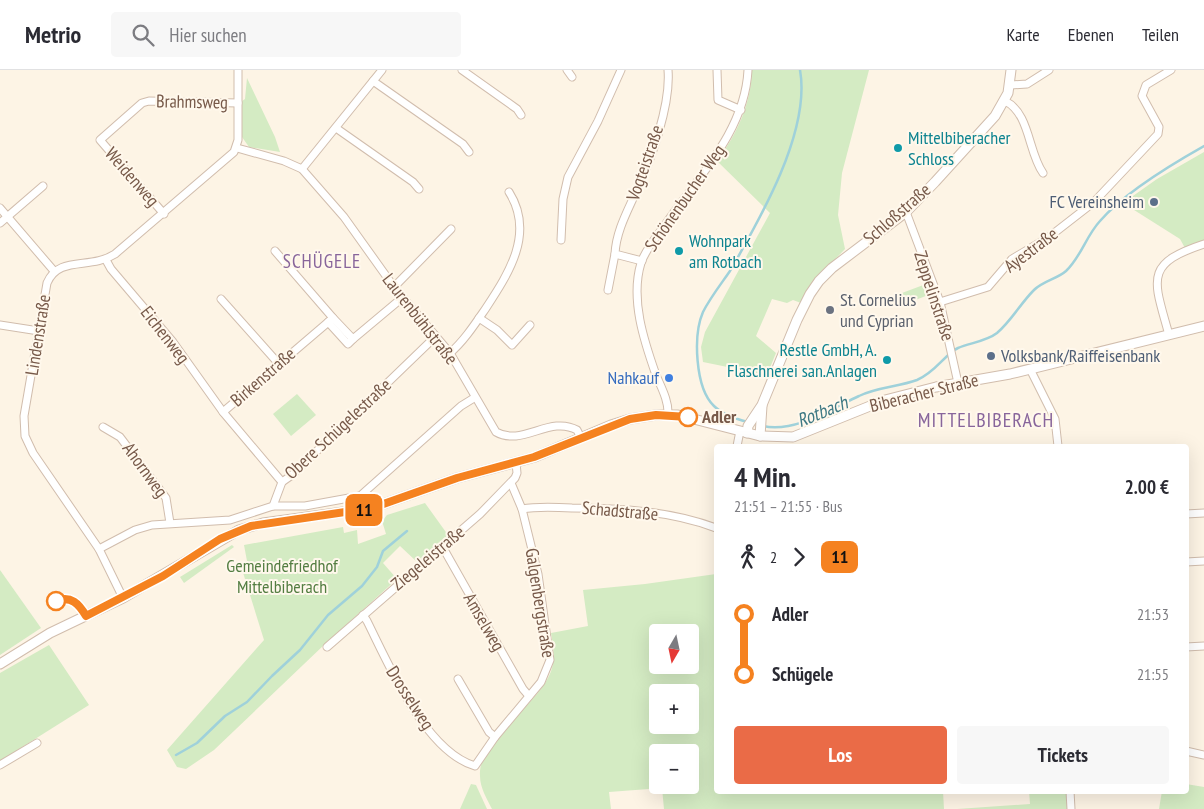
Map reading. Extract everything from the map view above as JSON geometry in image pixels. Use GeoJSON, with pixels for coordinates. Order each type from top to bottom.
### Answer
{"type":"FeatureCollection","features":[{"type":"Feature","properties":{"kind":"street"},"geometry":{"type":"LineString","coordinates":[[106,260],[164,214],[237,148],[238,70]]}},
{"type":"Feature","properties":{"kind":"street"},"geometry":{"type":"LineString","coordinates":[[302,169],[382,70]]}},
{"type":"Feature","properties":{"kind":"street"},"geometry":{"type":"LineString","coordinates":[[462,70],[517,108],[521,115]]}},
{"type":"Feature","properties":{"kind":"street"},"geometry":{"type":"LineString","coordinates":[[567,70],[572,76]]}},
{"type":"Feature","properties":{"kind":"street"},"geometry":{"type":"LineString","coordinates":[[561,240],[562,199],[568,177],[598,121],[621,70]]}},
{"type":"Feature","properties":{"kind":"street","name":"Vogteistraße"},"geometry":{"type":"LineString","coordinates":[[608,290],[620,230],[655,143],[667,90],[668,70]]}},
{"type":"Feature","properties":{"kind":"street"},"geometry":{"type":"LineString","coordinates":[[717,70],[718,100],[741,110]]}},
{"type":"Feature","properties":{"kind":"street","name":"Schönenbucher Weg"},"geometry":{"type":"LineString","coordinates":[[668,415],[668,405],[650,354],[638,305],[637,284],[642,261],[686,194],[720,150],[741,110],[748,70]]}},
{"type":"Feature","properties":{"kind":"street","name":"Schloßstraße"},"geometry":{"type":"LineString","coordinates":[[753,428],[797,320],[819,281],[832,268],[906,212],[995,116],[1005,101],[1011,85],[1012,70]]}},
{"type":"Feature","properties":{"kind":"street"},"geometry":{"type":"LineString","coordinates":[[1011,85],[1027,84],[1049,70]]}},
{"type":"Feature","properties":{"kind":"street","name":"Ayestraße"},"geometry":{"type":"LineString","coordinates":[[940,302],[988,287],[1012,259],[1048,237],[1094,202],[1158,134],[1159,127],[1142,96],[1146,85],[1171,70]]}},
{"type":"Feature","properties":{"kind":"street"},"geometry":{"type":"LineString","coordinates":[[373,81],[463,144],[469,152]]}},
{"type":"Feature","properties":{"kind":"street","name":"Brahmsweg"},"geometry":{"type":"LineString","coordinates":[[100,140],[142,103],[149,101],[238,103]]}},
{"type":"Feature","properties":{"kind":"street"},"geometry":{"type":"LineString","coordinates":[[1005,101],[1012,104],[1018,114],[1043,173]]}},
{"type":"Feature","properties":{"kind":"street"},"geometry":{"type":"LineString","coordinates":[[336,128],[413,182],[419,189]]}},
{"type":"Feature","properties":{"kind":"street","name":"Weidenweg"},"geometry":{"type":"LineString","coordinates":[[100,140],[164,214]]}},
{"type":"Feature","properties":{"kind":"street","name":"Laurenbühlstraße"},"geometry":{"type":"LineString","coordinates":[[237,148],[284,161],[302,169],[360,236],[402,298],[450,353],[474,398],[492,426],[505,436],[564,425],[577,430],[581,438]]}},
{"type":"Feature","properties":{"kind":"street"},"geometry":{"type":"LineString","coordinates":[[0,223],[43,186]]}},
{"type":"Feature","properties":{"kind":"street"},"geometry":{"type":"LineString","coordinates":[[450,353],[459,345],[479,318],[506,277],[517,252],[520,240],[519,219],[515,202],[509,192]]}},
{"type":"Feature","properties":{"kind":"street"},"geometry":{"type":"LineString","coordinates":[[0,208],[54,271]]}},
{"type":"Feature","properties":{"kind":"street","name":"Zeppelinstraße"},"geometry":{"type":"LineString","coordinates":[[906,212],[940,302],[958,383]]}},
{"type":"Feature","properties":{"kind":"street"},"geometry":{"type":"LineString","coordinates":[[394,287],[451,229]]}},
{"type":"Feature","properties":{"kind":"street"},"geometry":{"type":"LineString","coordinates":[[1168,335],[1157,286],[1158,272],[1172,256],[1204,244]]}},
{"type":"Feature","properties":{"kind":"street"},"geometry":{"type":"LineString","coordinates":[[275,251],[330,320],[353,340],[402,298]]}},
{"type":"Feature","properties":{"kind":"street"},"geometry":{"type":"LineString","coordinates":[[615,254],[642,261]]}},
{"type":"Feature","properties":{"kind":"street","name":"Lindenstraße"},"geometry":{"type":"LineString","coordinates":[[106,260],[64,266],[54,271],[47,283],[24,416],[25,436],[33,453],[99,549],[123,598]]}},
{"type":"Feature","properties":{"kind":"street","name":"Eichenweg"},"geometry":{"type":"LineString","coordinates":[[106,260],[111,269],[173,342],[223,412]]}},
{"type":"Feature","properties":{"kind":"street"},"geometry":{"type":"LineString","coordinates":[[222,298],[278,363]]}},
{"type":"Feature","properties":{"kind":"street"},"geometry":{"type":"LineString","coordinates":[[479,318],[497,330],[512,345],[530,325]]}},
{"type":"Feature","properties":{"kind":"street","name":"Birkenstraße"},"geometry":{"type":"LineString","coordinates":[[282,482],[223,412],[330,320]]}},
{"type":"Feature","properties":{"kind":"street"},"geometry":{"type":"LineString","coordinates":[[0,325],[39,331]]}},
{"type":"Feature","properties":{"kind":"street","name":"Biberacher Straße"},"geometry":{"type":"LineString","coordinates":[[0,664],[50,633],[123,598],[220,539],[251,526],[372,508],[457,478],[516,463],[630,419],[668,415],[696,418],[793,437],[880,401],[1030,369],[1204,326]]}},
{"type":"Feature","properties":{"kind":"street","name":"Obere Schügelestraße"},"geometry":{"type":"LineString","coordinates":[[274,506],[282,482],[292,475],[436,336]]}},
{"type":"Feature","properties":{"kind":"street"},"geometry":{"type":"LineString","coordinates":[[1030,369],[1055,418],[1058,444]]}},
{"type":"Feature","properties":{"kind":"street"},"geometry":{"type":"LineString","coordinates":[[99,549],[135,530],[170,523],[230,520],[274,506],[305,506],[360,496],[461,406],[474,398]]}},
{"type":"Feature","properties":{"kind":"street","name":"Ahornweg"},"geometry":{"type":"LineString","coordinates":[[103,427],[120,437],[166,498],[170,523]]}},
{"type":"Feature","properties":{"kind":"street"},"geometry":{"type":"LineString","coordinates":[[739,444],[753,428]]}},
{"type":"Feature","properties":{"kind":"street"},"geometry":{"type":"LineString","coordinates":[[511,483],[517,472],[516,463]]}},
{"type":"Feature","properties":{"kind":"street","name":"Galgenbergstraße"},"geometry":{"type":"LineString","coordinates":[[475,766],[495,737],[546,675],[550,654],[538,574],[522,509],[511,483]]}},
{"type":"Feature","properties":{"kind":"street","name":"Ziegeleistraße"},"geometry":{"type":"LineString","coordinates":[[326,647],[480,514],[511,483]]}},
{"type":"Feature","properties":{"kind":"street","name":"Schadstraße"},"geometry":{"type":"LineString","coordinates":[[522,509],[540,507],[627,510],[689,520],[714,527]]}},
{"type":"Feature","properties":{"kind":"street"},"geometry":{"type":"LineString","coordinates":[[1189,514],[1204,513]]}},
{"type":"Feature","properties":{"kind":"street","name":"Amselweg"},"geometry":{"type":"LineString","coordinates":[[442,546],[523,689],[529,696]]}},
{"type":"Feature","properties":{"kind":"street"},"geometry":{"type":"LineString","coordinates":[[1189,562],[1204,561]]}},
{"type":"Feature","properties":{"kind":"street","name":"Drosselweg"},"geometry":{"type":"LineString","coordinates":[[362,615],[367,621],[395,680],[441,745],[454,756],[475,766]]}},
{"type":"Feature","properties":{"kind":"street"},"geometry":{"type":"LineString","coordinates":[[1189,648],[1204,646]]}},
{"type":"Feature","properties":{"kind":"street"},"geometry":{"type":"LineString","coordinates":[[458,679],[489,732],[495,737]]}},
{"type":"Feature","properties":{"kind":"street"},"geometry":{"type":"LineString","coordinates":[[0,765],[37,743]]}},
{"type":"Feature","properties":{"kind":"street"},"geometry":{"type":"LineString","coordinates":[[1189,752],[1204,755]]}},
{"type":"Feature","properties":{"kind":"street"},"geometry":{"type":"LineString","coordinates":[[1070,794],[1071,809]]}},
{"type":"Feature","properties":{"kind":"green space"},"geometry":{"type":"Polygon","coordinates":[[[752,70],[869,70],[842,173],[838,215],[845,249],[817,278],[801,303],[793,300],[787,303],[772,299],[756,336],[776,353],[767,375],[703,362],[701,347],[705,332],[770,213],[717,161],[731,140],[742,118],[749,95],[752,70]]]}},
{"type":"Feature","properties":{"kind":"green space"},"geometry":{"type":"Polygon","coordinates":[[[247,78],[275,137],[280,152],[249,147],[242,137],[242,101],[245,99],[247,78]]]}},
{"type":"Feature","properties":{"kind":"green space"},"geometry":{"type":"Polygon","coordinates":[[[1204,152],[1204,242],[1185,248],[1180,239],[1123,203],[1157,179],[1204,152]]]}},
{"type":"Feature","properties":{"kind":"green space"},"geometry":{"type":"Polygon","coordinates":[[[926,284],[931,294],[910,302],[896,302],[894,296],[926,284]]]}},
{"type":"Feature","properties":{"kind":"green space"},"geometry":{"type":"Polygon","coordinates":[[[297,394],[316,415],[291,436],[273,414],[297,394]]]}},
{"type":"Feature","properties":{"kind":"green space","name":"Gemeindefriedhof Mittelbiberach"},"geometry":{"type":"Polygon","coordinates":[[[425,503],[448,535],[417,562],[400,546],[383,563],[397,579],[325,644],[214,750],[186,769],[177,767],[167,750],[264,640],[240,563],[247,561],[244,545],[343,527],[344,533],[357,530],[358,544],[386,534],[382,521],[387,515],[425,503]]]}},
{"type":"Feature","properties":{"kind":"green space"},"geometry":{"type":"Polygon","coordinates":[[[232,545],[234,547],[184,583],[180,577],[232,545]]]}},
{"type":"Feature","properties":{"kind":"green space"},"geometry":{"type":"Polygon","coordinates":[[[0,570],[41,628],[0,655],[0,570]]]}},
{"type":"Feature","properties":{"kind":"green space"},"geometry":{"type":"Polygon","coordinates":[[[714,574],[714,794],[943,794],[944,809],[664,809],[663,794],[699,794],[699,744],[649,744],[649,789],[609,792],[611,809],[492,809],[481,785],[480,776],[482,762],[489,748],[537,694],[546,681],[552,668],[553,660],[551,633],[588,626],[583,590],[714,574]]]}},
{"type":"Feature","properties":{"kind":"green space"},"geometry":{"type":"Polygon","coordinates":[[[49,645],[89,705],[0,761],[0,673],[49,645]]]}},
{"type":"Feature","properties":{"kind":"green space"},"geometry":{"type":"Polygon","coordinates":[[[471,784],[476,785],[487,809],[460,809],[471,784]]]}},
{"type":"Feature","properties":{"kind":"green space"},"geometry":{"type":"Polygon","coordinates":[[[1189,784],[1204,787],[1204,809],[1159,809],[1162,794],[1189,794],[1189,784]]]}},
{"type":"Feature","properties":{"kind":"green space"},"geometry":{"type":"Polygon","coordinates":[[[1029,794],[1067,794],[1068,809],[957,809],[1030,804],[1029,794]]]}},
{"type":"Feature","properties":{"kind":"waterway","name":"Rotbach"},"geometry":{"type":"LineString","coordinates":[[748,422],[721,412],[708,398],[700,374],[697,347],[698,334],[703,312],[730,271],[755,226],[791,147],[798,120],[801,94],[800,70]]}},
{"type":"Feature","properties":{"kind":"waterway","name":"Rotbach"},"geometry":{"type":"LineString","coordinates":[[763,426],[788,426],[800,423],[866,393],[917,380],[924,377],[958,348],[993,336],[1007,323],[1034,290],[1066,271],[1080,253],[1095,227],[1121,200],[1204,146]]}},
{"type":"Feature","properties":{"kind":"waterway"},"geometry":{"type":"LineString","coordinates":[[176,755],[197,743],[225,716],[247,702],[300,650],[328,615],[362,586],[377,567],[383,551],[407,531]]}},
{"type":"Feature","properties":{"kind":"bus line","name":"11"},"geometry":{"type":"LineString","coordinates":[[56,601],[67,598],[75,601],[82,608],[86,616],[163,576],[220,539],[251,526],[372,508],[390,503],[457,478],[534,457],[595,431],[642,416],[678,415],[688,417]]}},
{"type":"Feature","properties":{"kind":"place","name":"Mittelbiberacher Schloss"},"geometry":{"type":"Point","coordinates":[898,148]}},
{"type":"Feature","properties":{"kind":"place","name":"FC Vereinsheim"},"geometry":{"type":"Point","coordinates":[1154,202]}},
{"type":"Feature","properties":{"kind":"place","name":"Wohnpark am Rotbach"},"geometry":{"type":"Point","coordinates":[679,251]}},
{"type":"Feature","properties":{"kind":"place","name":"St. Cornelius und Cyprian"},"geometry":{"type":"Point","coordinates":[830,310]}},
{"type":"Feature","properties":{"kind":"place","name":"Volksbank/Raiffeisenbank"},"geometry":{"type":"Point","coordinates":[991,356]}},
{"type":"Feature","properties":{"kind":"place","name":"Restle GmbH, A. Flaschnerei san.Anlagen"},"geometry":{"type":"Point","coordinates":[887,360]}},
{"type":"Feature","properties":{"kind":"place","name":"Nahkauf"},"geometry":{"type":"Point","coordinates":[669,378]}},
{"type":"Feature","properties":{"kind":"place","name":"Adler"},"geometry":{"type":"Point","coordinates":[688,417]}},
{"type":"Feature","properties":{"kind":"district","name":"SCHÜGELE"},"geometry":{"type":"Point","coordinates":[322,261]}},
{"type":"Feature","properties":{"kind":"district","name":"MITTELBIBERACH"},"geometry":{"type":"Point","coordinates":[986,420]}}]}
